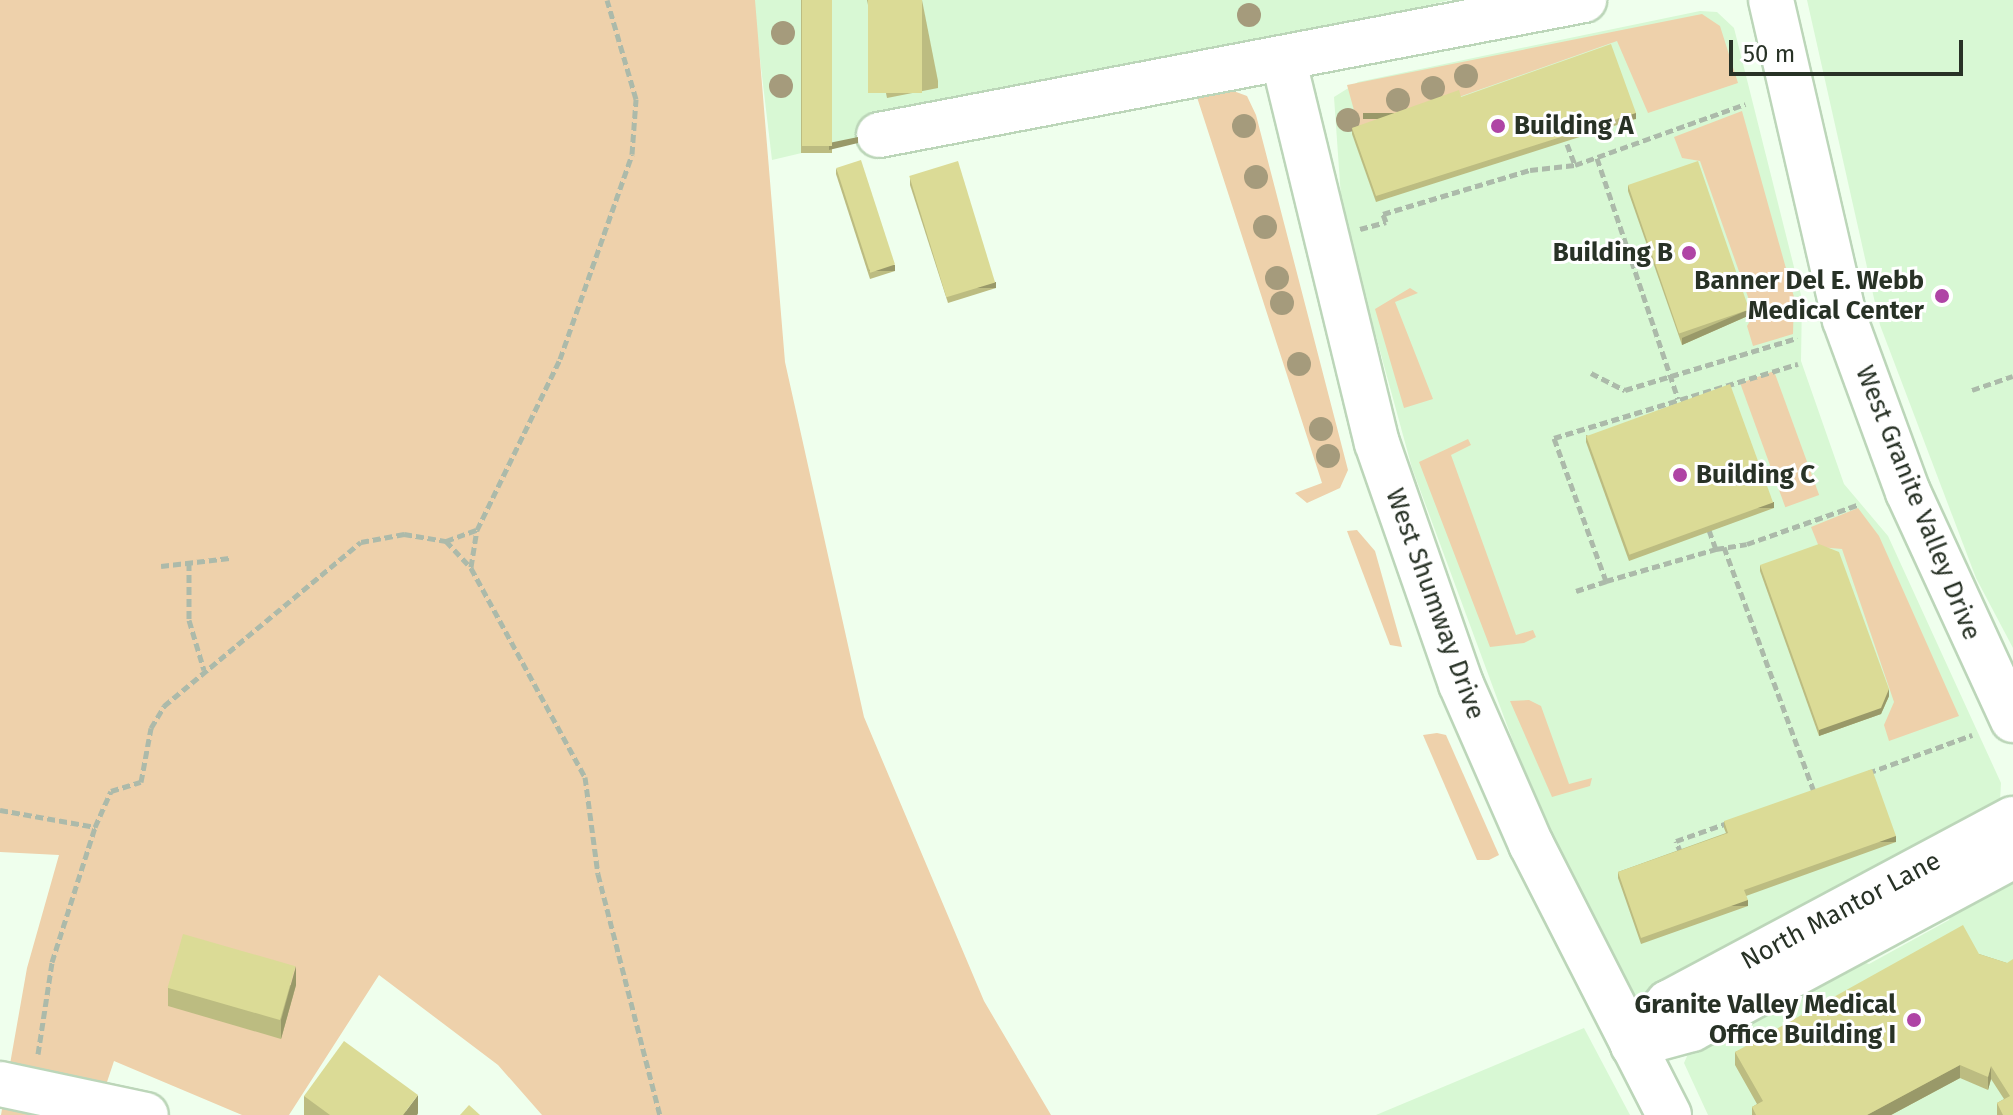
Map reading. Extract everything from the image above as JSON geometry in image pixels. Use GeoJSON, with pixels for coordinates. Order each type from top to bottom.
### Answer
{"type":"FeatureCollection","features":[{"type":"Feature","properties":{"kind":"street"},"geometry":{"type":"LineString","coordinates":[[879,135],[1139,82],[1284,62],[1484,10],[1584,0]]}},
{"type":"Feature","properties":{"kind":"street","name":"West Granite Valley Drive"},"geometry":{"type":"LineString","coordinates":[[1771,0],[1855,349],[1914,505],[2013,720]]}},
{"type":"Feature","properties":{"kind":"street","name":"West Shumway Drive"},"geometry":{"type":"LineString","coordinates":[[1284,62],[1373,429],[1461,684],[1669,1115]]}},
{"type":"Feature","properties":{"kind":"street","name":"North Mantor Lane"},"geometry":{"type":"LineString","coordinates":[[1633,1045],[1668,1003],[2013,819]]}},
{"type":"Feature","properties":{"kind":"street","name":"North Mantor Lane"},"geometry":{"type":"LineString","coordinates":[[1633,1045],[1692,1029],[2013,856]]}},
{"type":"Feature","properties":{"kind":"street"},"geometry":{"type":"LineString","coordinates":[[17,1085],[146,1115]]}},
{"type":"Feature","properties":{"kind":"path"},"geometry":{"type":"LineString","coordinates":[[471,568],[477,530],[560,359],[632,154],[636,99],[607,0]]}},
{"type":"Feature","properties":{"kind":"path"},"geometry":{"type":"LineString","coordinates":[[1358,230],[1386,222],[1383,214],[1530,170],[1575,165],[1745,104]]}},
{"type":"Feature","properties":{"kind":"path"},"geometry":{"type":"LineString","coordinates":[[1567,144],[1575,165]]}},
{"type":"Feature","properties":{"kind":"path"},"geometry":{"type":"LineString","coordinates":[[1597,158],[1678,400]]}},
{"type":"Feature","properties":{"kind":"path"},"geometry":{"type":"LineString","coordinates":[[1591,373],[1625,390],[1797,338]]}},
{"type":"Feature","properties":{"kind":"path"},"geometry":{"type":"LineString","coordinates":[[1606,581],[1554,438],[1798,364]]}},
{"type":"Feature","properties":{"kind":"path"},"geometry":{"type":"LineString","coordinates":[[1972,390],[2013,376]]}},
{"type":"Feature","properties":{"kind":"path"},"geometry":{"type":"LineString","coordinates":[[1576,591],[1857,505]]}},
{"type":"Feature","properties":{"kind":"path"},"geometry":{"type":"LineString","coordinates":[[17,1085],[95,827],[111,791],[141,782],[157,715],[204,670],[361,542],[404,534],[446,541],[477,530]]}},
{"type":"Feature","properties":{"kind":"path"},"geometry":{"type":"LineString","coordinates":[[1709,530],[1716,549]]}},
{"type":"Feature","properties":{"kind":"path"},"geometry":{"type":"LineString","coordinates":[[446,541],[471,568],[585,777],[598,874],[660,1115]]}},
{"type":"Feature","properties":{"kind":"path"},"geometry":{"type":"LineString","coordinates":[[1724,547],[1814,792]]}},
{"type":"Feature","properties":{"kind":"path"},"geometry":{"type":"LineString","coordinates":[[161,566],[230,558]]}},
{"type":"Feature","properties":{"kind":"path"},"geometry":{"type":"LineString","coordinates":[[189,563],[189,620],[204,670]]}},
{"type":"Feature","properties":{"kind":"path"},"geometry":{"type":"LineString","coordinates":[[1859,776],[1972,735]]}},
{"type":"Feature","properties":{"kind":"path"},"geometry":{"type":"LineString","coordinates":[[1800,797],[1829,787]]}},
{"type":"Feature","properties":{"kind":"path"},"geometry":{"type":"LineString","coordinates":[[0,810],[95,827]]}},
{"type":"Feature","properties":{"kind":"path"},"geometry":{"type":"LineString","coordinates":[[1682,856],[1676,841],[1742,818]]}},
{"type":"Feature","properties":{"kind":"shaded area"},"geometry":{"type":"Polygon","coordinates":[[[0,0],[755,0],[785,362],[864,717],[984,1001],[1051,1115],[542,1115],[498,1065],[379,975],[289,1115],[242,1115],[114,1061],[96,1115],[1,1115],[27,968],[59,855],[0,852],[0,0]]]}},
{"type":"Feature","properties":{"kind":"shaded area"},"geometry":{"type":"Polygon","coordinates":[[[753,0],[1450,0],[772,160],[753,0]]]}},
{"type":"Feature","properties":{"kind":"shaded area","name":"Banner Del E. Webb Medical Center"},"geometry":{"type":"Polygon","coordinates":[[[1807,0],[2013,0],[2013,648],[1976,578],[1880,325],[1807,0]]]}},
{"type":"Feature","properties":{"kind":"shaded area"},"geometry":{"type":"Polygon","coordinates":[[[1700,11],[1717,12],[1734,28],[1802,299],[1801,361],[1844,484],[1888,536],[2001,783],[2000,801],[1993,812],[1657,998],[1642,998],[1631,996],[1535,801],[1412,468],[1342,212],[1334,97],[1358,82],[1700,11]]]}},
{"type":"Feature","properties":{"kind":"shaded area"},"geometry":{"type":"Polygon","coordinates":[[[1702,14],[1720,26],[1738,83],[1648,113],[1617,41],[1360,132],[1347,85],[1702,14]]]}},
{"type":"Feature","properties":{"kind":"shaded area"},"geometry":{"type":"Polygon","coordinates":[[[1228,89],[1247,96],[1256,115],[1348,470],[1340,488],[1307,503],[1295,493],[1322,483],[1195,91],[1228,89]]]}},
{"type":"Feature","properties":{"kind":"shaded area"},"geometry":{"type":"Polygon","coordinates":[[[1742,111],[1794,297],[1793,334],[1753,346],[1747,326],[1754,314],[1700,161],[1682,158],[1674,137],[1742,111]]]}},
{"type":"Feature","properties":{"kind":"shaded area"},"geometry":{"type":"Polygon","coordinates":[[[1410,288],[1418,293],[1395,302],[1433,399],[1404,408],[1375,309],[1410,288]]]}},
{"type":"Feature","properties":{"kind":"shaded area"},"geometry":{"type":"Polygon","coordinates":[[[1774,371],[1819,495],[1785,507],[1740,383],[1774,371]]]}},
{"type":"Feature","properties":{"kind":"shaded area"},"geometry":{"type":"Polygon","coordinates":[[[1468,439],[1471,445],[1451,455],[1516,635],[1533,630],[1536,637],[1524,643],[1490,647],[1419,462],[1468,439]]]}},
{"type":"Feature","properties":{"kind":"shaded area"},"geometry":{"type":"Polygon","coordinates":[[[1858,508],[1879,536],[1959,716],[1889,741],[1884,725],[1894,702],[1842,549],[1819,547],[1811,527],[1858,508]]]}},
{"type":"Feature","properties":{"kind":"shaded area"},"geometry":{"type":"Polygon","coordinates":[[[1357,530],[1375,551],[1402,647],[1390,645],[1347,531],[1357,530]]]}},
{"type":"Feature","properties":{"kind":"shaded area"},"geometry":{"type":"Polygon","coordinates":[[[1529,700],[1541,706],[1569,784],[1592,778],[1590,786],[1552,797],[1510,701],[1529,700]]]}},
{"type":"Feature","properties":{"kind":"shaded area"},"geometry":{"type":"Polygon","coordinates":[[[1423,735],[1446,735],[1499,855],[1489,860],[1477,860],[1423,735]]]}},
{"type":"Feature","properties":{"kind":"shaded area","name":"Granite Valley Medical Office Building I"},"geometry":{"type":"Polygon","coordinates":[[[2013,871],[2013,1115],[1708,1115],[1684,1063],[1692,1045],[1847,957],[1869,964],[1949,920],[1956,896],[2013,871]]]}},
{"type":"Feature","properties":{"kind":"shaded area"},"geometry":{"type":"Polygon","coordinates":[[[1584,1028],[1630,1115],[1376,1115],[1584,1028]]]}},
{"type":"Feature","properties":{"kind":"building"},"geometry":{"type":"Polygon","coordinates":[[[802,0],[832,0],[832,146],[802,146],[802,0]]]}},
{"type":"Feature","properties":{"kind":"building"},"geometry":{"type":"Polygon","coordinates":[[[868,0],[922,0],[922,93],[868,93],[868,0]]]}},
{"type":"Feature","properties":{"kind":"building","name":"Building A"},"geometry":{"type":"Polygon","coordinates":[[[1611,44],[1636,113],[1376,196],[1352,128],[1459,90],[1461,97],[1611,44]]]}},
{"type":"Feature","properties":{"kind":"building"},"geometry":{"type":"Polygon","coordinates":[[[861,160],[895,265],[870,273],[836,168],[861,160]]]}},
{"type":"Feature","properties":{"kind":"building"},"geometry":{"type":"Polygon","coordinates":[[[958,161],[995,282],[946,297],[909,176],[958,161]]]}},
{"type":"Feature","properties":{"kind":"building","name":"Building B"},"geometry":{"type":"Polygon","coordinates":[[[1698,161],[1749,309],[1679,334],[1628,185],[1698,161]]]}},
{"type":"Feature","properties":{"kind":"building","name":"Building C"},"geometry":{"type":"Polygon","coordinates":[[[1730,384],[1773,502],[1629,555],[1586,436],[1730,384]]]}},
{"type":"Feature","properties":{"kind":"building"},"geometry":{"type":"Polygon","coordinates":[[[1819,544],[1839,552],[1889,689],[1881,708],[1819,730],[1760,565],[1819,544]]]}},
{"type":"Feature","properties":{"kind":"building"},"geometry":{"type":"Polygon","coordinates":[[[1872,769],[1896,836],[1744,890],[1748,900],[1641,938],[1618,872],[1728,833],[1724,821],[1872,769]]]}},
{"type":"Feature","properties":{"kind":"building","name":"Granite Valley Medical Office Building I"},"geometry":{"type":"Polygon","coordinates":[[[1963,925],[1979,954],[2007,963],[2013,959],[2013,1115],[2003,1115],[1997,1103],[2010,1096],[1991,1066],[1988,1077],[1960,1065],[1867,1115],[1756,1115],[1752,1107],[1763,1101],[1735,1052],[1963,925]]]}},
{"type":"Feature","properties":{"kind":"building"},"geometry":{"type":"Polygon","coordinates":[[[183,934],[295,966],[280,1020],[168,988],[183,934]]]}},
{"type":"Feature","properties":{"kind":"building"},"geometry":{"type":"Polygon","coordinates":[[[344,1041],[418,1095],[403,1115],[330,1115],[304,1096],[344,1041]]]}},
{"type":"Feature","properties":{"kind":"building"},"geometry":{"type":"Polygon","coordinates":[[[469,1105],[480,1115],[460,1115],[469,1105]]]}},
{"type":"Feature","properties":{"kind":"place","name":"Building A"},"geometry":{"type":"Point","coordinates":[1498,126]}},
{"type":"Feature","properties":{"kind":"place","name":"Building B"},"geometry":{"type":"Point","coordinates":[1689,253]}},
{"type":"Feature","properties":{"kind":"place","name":"Banner Del E. Webb Medical Center"},"geometry":{"type":"Point","coordinates":[1942,296]}},
{"type":"Feature","properties":{"kind":"place","name":"Building C"},"geometry":{"type":"Point","coordinates":[1680,475]}},
{"type":"Feature","properties":{"kind":"place","name":"Granite Valley Medical Office Building I"},"geometry":{"type":"Point","coordinates":[1914,1020]}}]}
